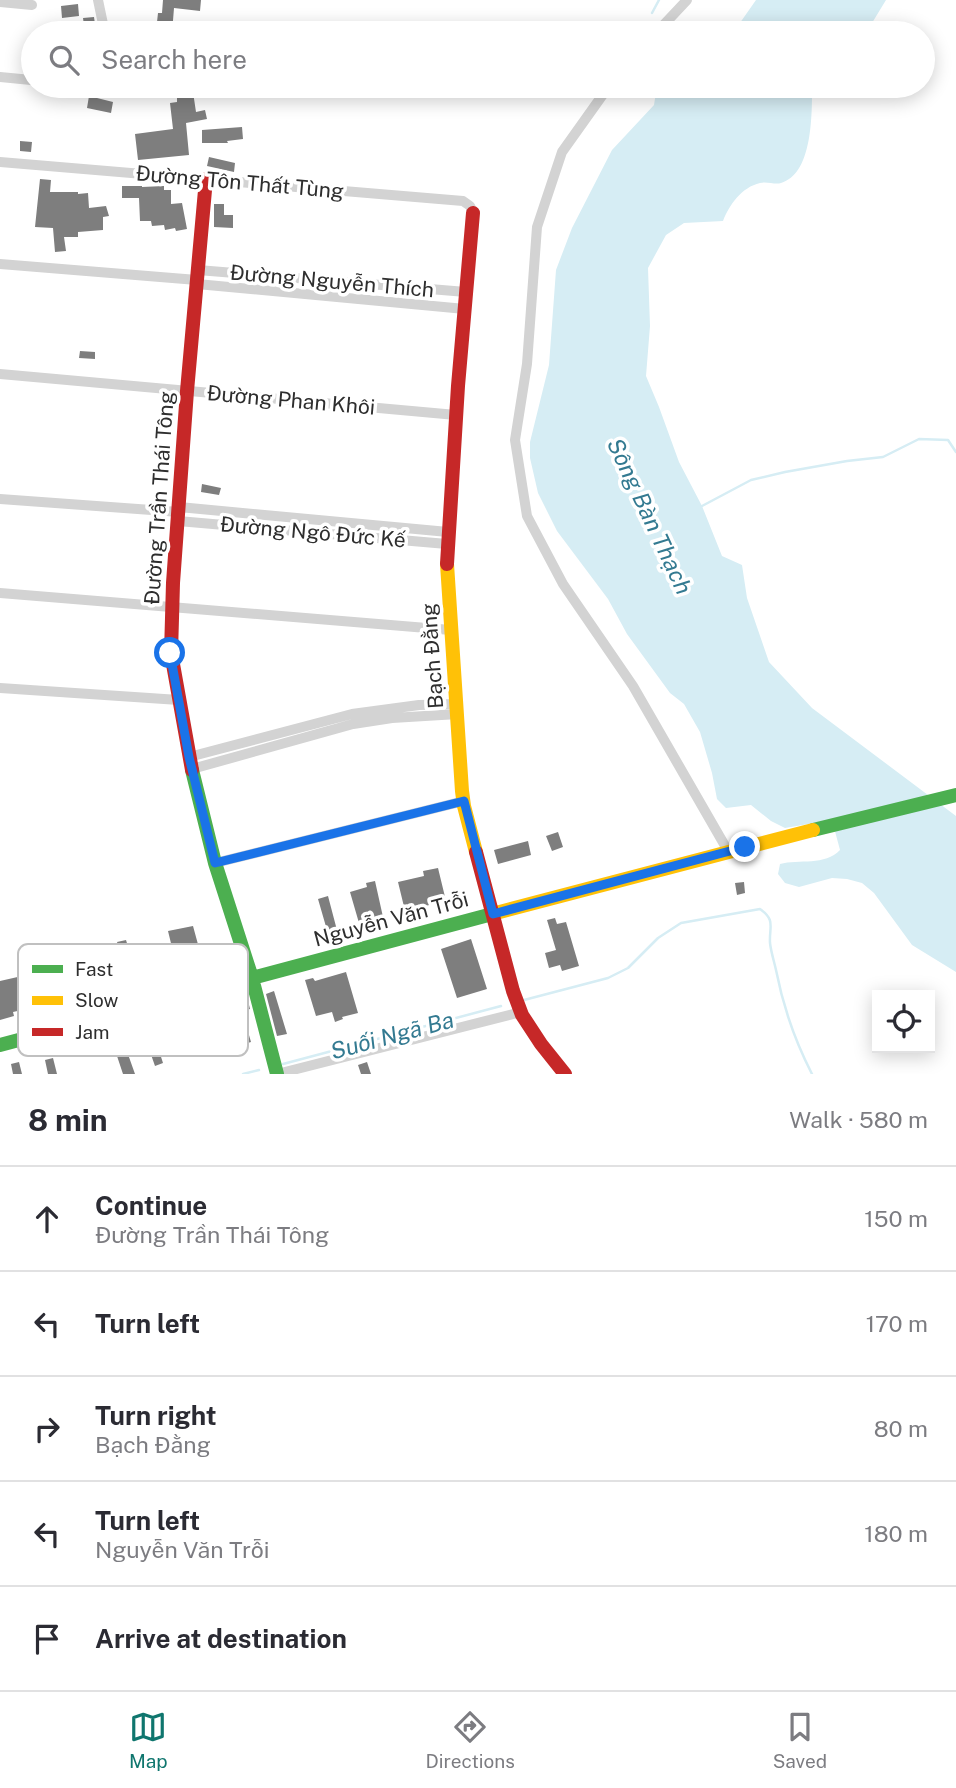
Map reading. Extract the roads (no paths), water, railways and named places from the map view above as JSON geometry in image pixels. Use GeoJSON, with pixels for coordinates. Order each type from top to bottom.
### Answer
{"type":"FeatureCollection","features":[{"type":"Feature","properties":{"kind":"street"},"geometry":{"type":"LineString","coordinates":[[98,0],[102,21]]}},
{"type":"Feature","properties":{"kind":"street"},"geometry":{"type":"LineString","coordinates":[[667,21],[687,0]]}},
{"type":"Feature","properties":{"kind":"street"},"geometry":{"type":"LineString","coordinates":[[0,2],[32,5]]}},
{"type":"Feature","properties":{"kind":"street"},"geometry":{"type":"LineString","coordinates":[[0,78],[21,79]]}},
{"type":"Feature","properties":{"kind":"street"},"geometry":{"type":"LineString","coordinates":[[600,98],[562,152],[537,227],[527,364],[515,440],[527,516],[563,584],[633,687],[728,851]]}},
{"type":"Feature","properties":{"kind":"street","name":"Đường Tôn Thất Tùng"},"geometry":{"type":"LineString","coordinates":[[0,162],[463,201],[470,206],[473,213]]}},
{"type":"Feature","properties":{"kind":"street","name":"Đường Trần Thái Tông"},"geometry":{"type":"LineString","coordinates":[[206,180],[187,391],[170,653],[191,763],[215,863],[241,944]]}},
{"type":"Feature","properties":{"kind":"street","name":"Bạch Đằng"},"geometry":{"type":"LineString","coordinates":[[473,213],[447,538],[464,801],[513,991],[521,1012],[541,1044],[565,1074]]}},
{"type":"Feature","properties":{"kind":"street","name":"Đường Nguyễn Thích"},"geometry":{"type":"LineString","coordinates":[[0,264],[197,278],[466,292]]}},
{"type":"Feature","properties":{"kind":"street","name":"Đường Nguyễn Thích"},"geometry":{"type":"LineString","coordinates":[[197,278],[465,309]]}},
{"type":"Feature","properties":{"kind":"street","name":"Đường Phan Khôi"},"geometry":{"type":"LineString","coordinates":[[0,374],[456,415]]}},
{"type":"Feature","properties":{"kind":"street","name":"Đường Ngô Đức Kế"},"geometry":{"type":"LineString","coordinates":[[0,499],[447,538]]}},
{"type":"Feature","properties":{"kind":"street"},"geometry":{"type":"LineString","coordinates":[[0,593],[451,630]]}},
{"type":"Feature","properties":{"kind":"street"},"geometry":{"type":"LineString","coordinates":[[0,688],[178,700]]}},
{"type":"Feature","properties":{"kind":"street"},"geometry":{"type":"LineString","coordinates":[[191,763],[352,714],[401,707],[457,709]]}},
{"type":"Feature","properties":{"kind":"street","name":"Nguyễn Văn Trỗi"},"geometry":{"type":"LineString","coordinates":[[248,979],[728,851],[956,795]]}},
{"type":"Feature","properties":{"kind":"street"},"geometry":{"type":"LineString","coordinates":[[215,863],[464,801]]}},
{"type":"Feature","properties":{"kind":"street","name":"Đường Trần Thái Tông"},"geometry":{"type":"LineString","coordinates":[[248,966],[277,1074]]}},
{"type":"Feature","properties":{"kind":"street"},"geometry":{"type":"LineString","coordinates":[[277,1074],[521,1012]]}},
{"type":"Feature","properties":{"kind":"street","name":"Nguyễn Văn Trỗi"},"geometry":{"type":"LineString","coordinates":[[0,1045],[18,1040]]}},
{"type":"Feature","properties":{"kind":"water"},"geometry":{"type":"Polygon","coordinates":[[[756,0],[886,0],[873,21],[741,21],[756,0]]]}},
{"type":"Feature","properties":{"kind":"water","name":"Sông Bàn Thạch"},"geometry":{"type":"Polygon","coordinates":[[[655,98],[812,98],[811,126],[805,155],[792,177],[781,183],[763,183],[747,188],[733,203],[723,221],[684,223],[666,235],[648,268],[650,326],[646,376],[679,462],[702,506],[722,556],[742,565],[747,598],[769,662],[812,708],[956,816],[956,972],[912,945],[874,893],[862,883],[832,878],[799,887],[785,883],[778,874],[780,864],[819,860],[840,850],[832,820],[785,828],[751,805],[726,808],[717,799],[700,732],[684,704],[670,693],[627,634],[608,599],[557,531],[538,493],[530,458],[530,442],[549,365],[556,270],[572,228],[612,150],[654,105],[655,98]]]}},
{"type":"Feature","properties":{"kind":"waterway"},"geometry":{"type":"LineString","coordinates":[[652,13],[659,0]]}},
{"type":"Feature","properties":{"kind":"waterway"},"geometry":{"type":"LineString","coordinates":[[702,506],[751,480],[847,461],[883,457],[919,439],[948,440],[956,452]]}},
{"type":"Feature","properties":{"kind":"waterway","name":"Suối Ngã Ba"},"geometry":{"type":"LineString","coordinates":[[524,1000],[608,978],[628,968],[658,938],[681,923],[760,909],[770,920],[770,946],[782,997],[812,1074]]}},
{"type":"Feature","properties":{"kind":"waterway","name":"Suối Ngã Ba"},"geometry":{"type":"LineString","coordinates":[[283,1064],[501,1006]]}},
{"type":"Feature","properties":{"kind":"waterway","name":"Suối Ngã Ba"},"geometry":{"type":"LineString","coordinates":[[243,1074],[259,1070]]}}]}
